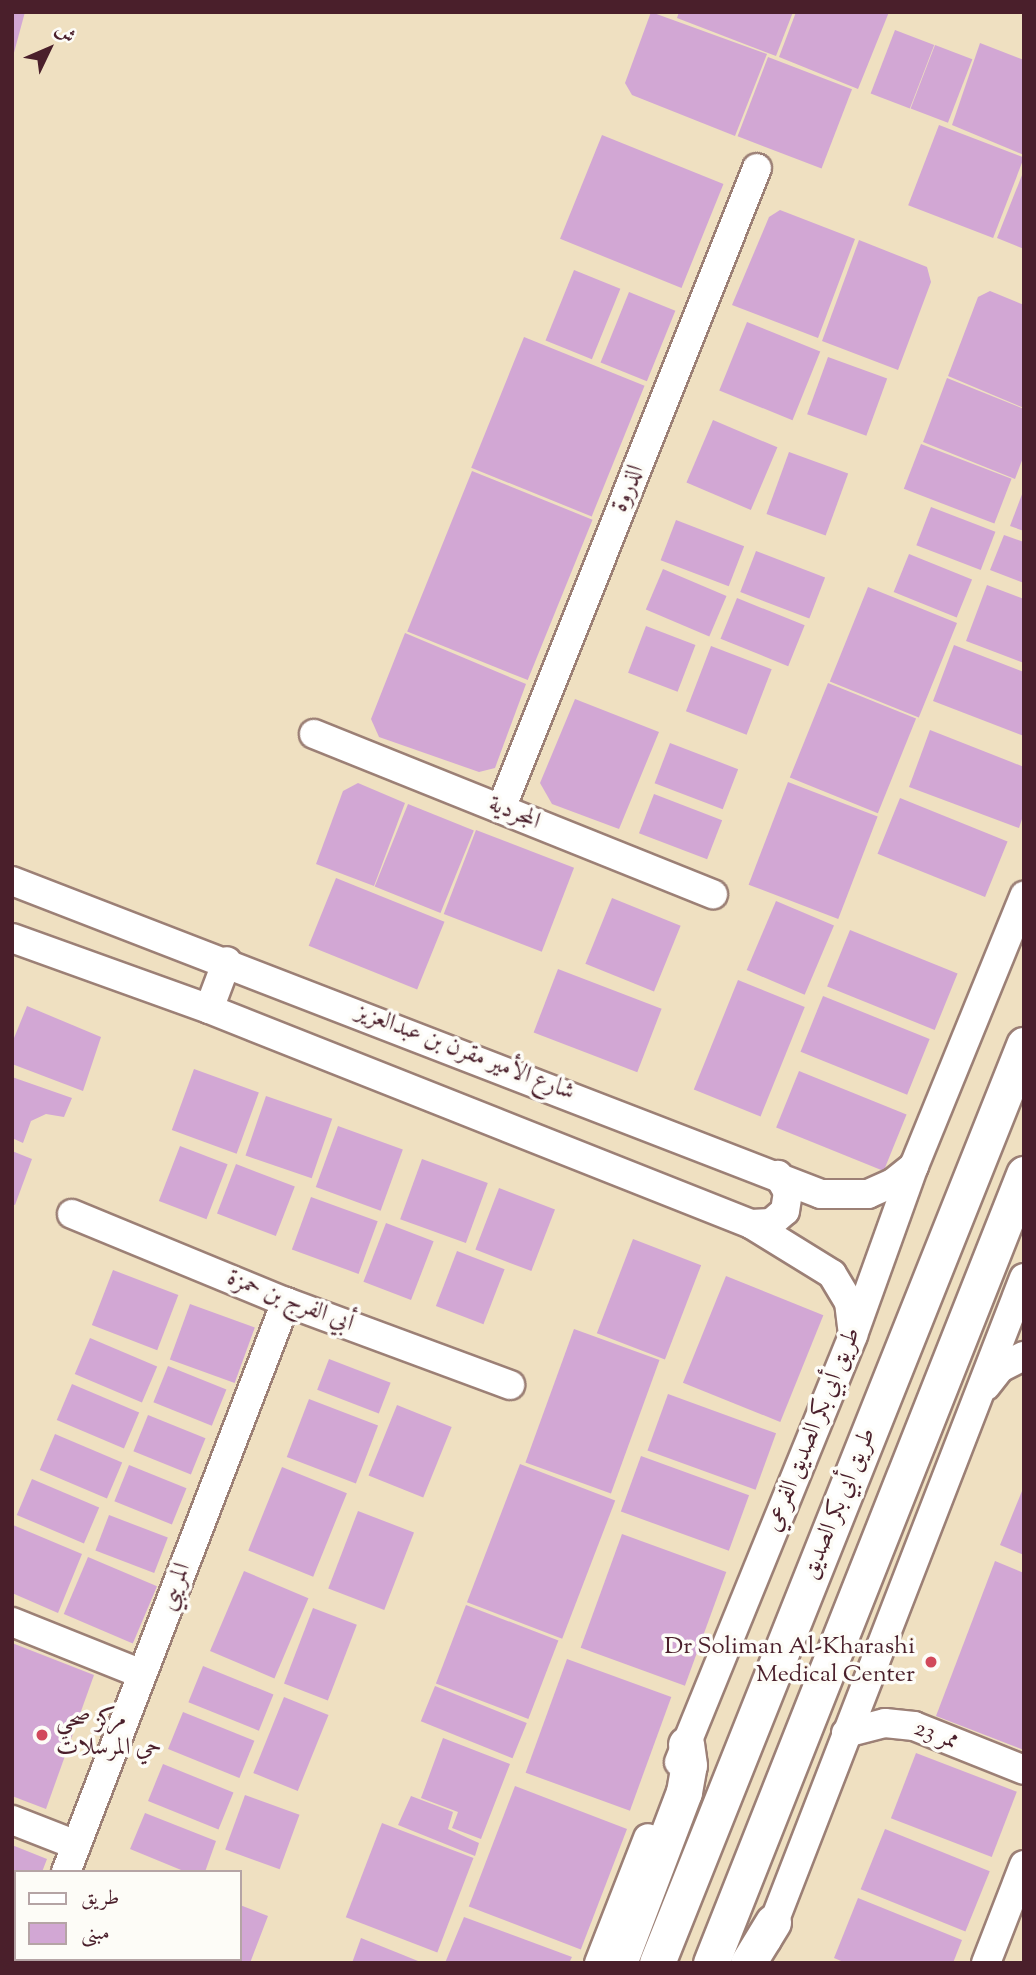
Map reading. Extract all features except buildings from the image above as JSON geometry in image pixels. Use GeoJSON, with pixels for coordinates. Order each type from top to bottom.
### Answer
{"type":"FeatureCollection","features":[{"type":"Feature","properties":{"kind":"main road","name":"طريق أبي بكر الصديق"},"geometry":{"type":"LineString","coordinates":[[657,1963],[1024,1045]]}},
{"type":"Feature","properties":{"kind":"main road","name":"طريق أبي بكر الصديق"},"geometry":{"type":"LineString","coordinates":[[711,1963],[1024,1174]]}},
{"type":"Feature","properties":{"kind":"main road"},"geometry":{"type":"LineString","coordinates":[[619,1963],[684,1792],[690,1765],[686,1744]]}},
{"type":"Feature","properties":{"kind":"main road"},"geometry":{"type":"LineString","coordinates":[[748,1963],[774,1923]]}},
{"type":"Feature","properties":{"kind":"street","name":"الذروة"},"geometry":{"type":"LineString","coordinates":[[501,809],[757,168]]}},
{"type":"Feature","properties":{"kind":"street","name":"المجردية"},"geometry":{"type":"LineString","coordinates":[[314,734],[713,894]]}},
{"type":"Feature","properties":{"kind":"street","name":"شارع الأمير مقرن بن عبدالعزيز"},"geometry":{"type":"LineString","coordinates":[[12,881],[227,961],[821,1194],[845,1197],[868,1194],[893,1183],[915,1166]]}},
{"type":"Feature","properties":{"kind":"street","name":"طريق أبي بكر الصديق الفرعي"},"geometry":{"type":"LineString","coordinates":[[598,1963],[853,1335],[915,1166],[1024,896]]}},
{"type":"Feature","properties":{"kind":"street"},"geometry":{"type":"LineString","coordinates":[[12,938],[209,1009],[751,1224],[832,1274],[849,1302],[853,1335]]}},
{"type":"Feature","properties":{"kind":"street"},"geometry":{"type":"LineString","coordinates":[[209,1009],[227,961]]}},
{"type":"Feature","properties":{"kind":"street"},"geometry":{"type":"LineString","coordinates":[[751,1224],[771,1223],[785,1211],[788,1192],[778,1175]]}},
{"type":"Feature","properties":{"kind":"street","name":"أبي الفرج بن حمزة"},"geometry":{"type":"LineString","coordinates":[[72,1214],[286,1302],[510,1385]]}},
{"type":"Feature","properties":{"kind":"street"},"geometry":{"type":"LineString","coordinates":[[758,1963],[1024,1278]]}},
{"type":"Feature","properties":{"kind":"street","name":"المريبي"},"geometry":{"type":"LineString","coordinates":[[67,1870],[286,1302]]}},
{"type":"Feature","properties":{"kind":"street"},"geometry":{"type":"LineString","coordinates":[[980,1393],[1000,1368],[1024,1356]]}},
{"type":"Feature","properties":{"kind":"street"},"geometry":{"type":"LineString","coordinates":[[12,1622],[142,1674]]}},
{"type":"Feature","properties":{"kind":"street","name":"ممر 23"},"geometry":{"type":"LineString","coordinates":[[846,1733],[885,1723],[914,1726],[1024,1770]]}},
{"type":"Feature","properties":{"kind":"street"},"geometry":{"type":"LineString","coordinates":[[12,1820],[76,1845]]}},
{"type":"Feature","properties":{"kind":"street"},"geometry":{"type":"LineString","coordinates":[[986,1963],[1024,1865]]}},
{"type":"Feature","properties":{"kind":"place","name":"Dr Soliman Al-Kharashi Medical Center"},"geometry":{"type":"Point","coordinates":[931,1662]}},
{"type":"Feature","properties":{"kind":"place","name":"مركز صحي حي المرسلات"},"geometry":{"type":"Point","coordinates":[42,1735]}}]}
